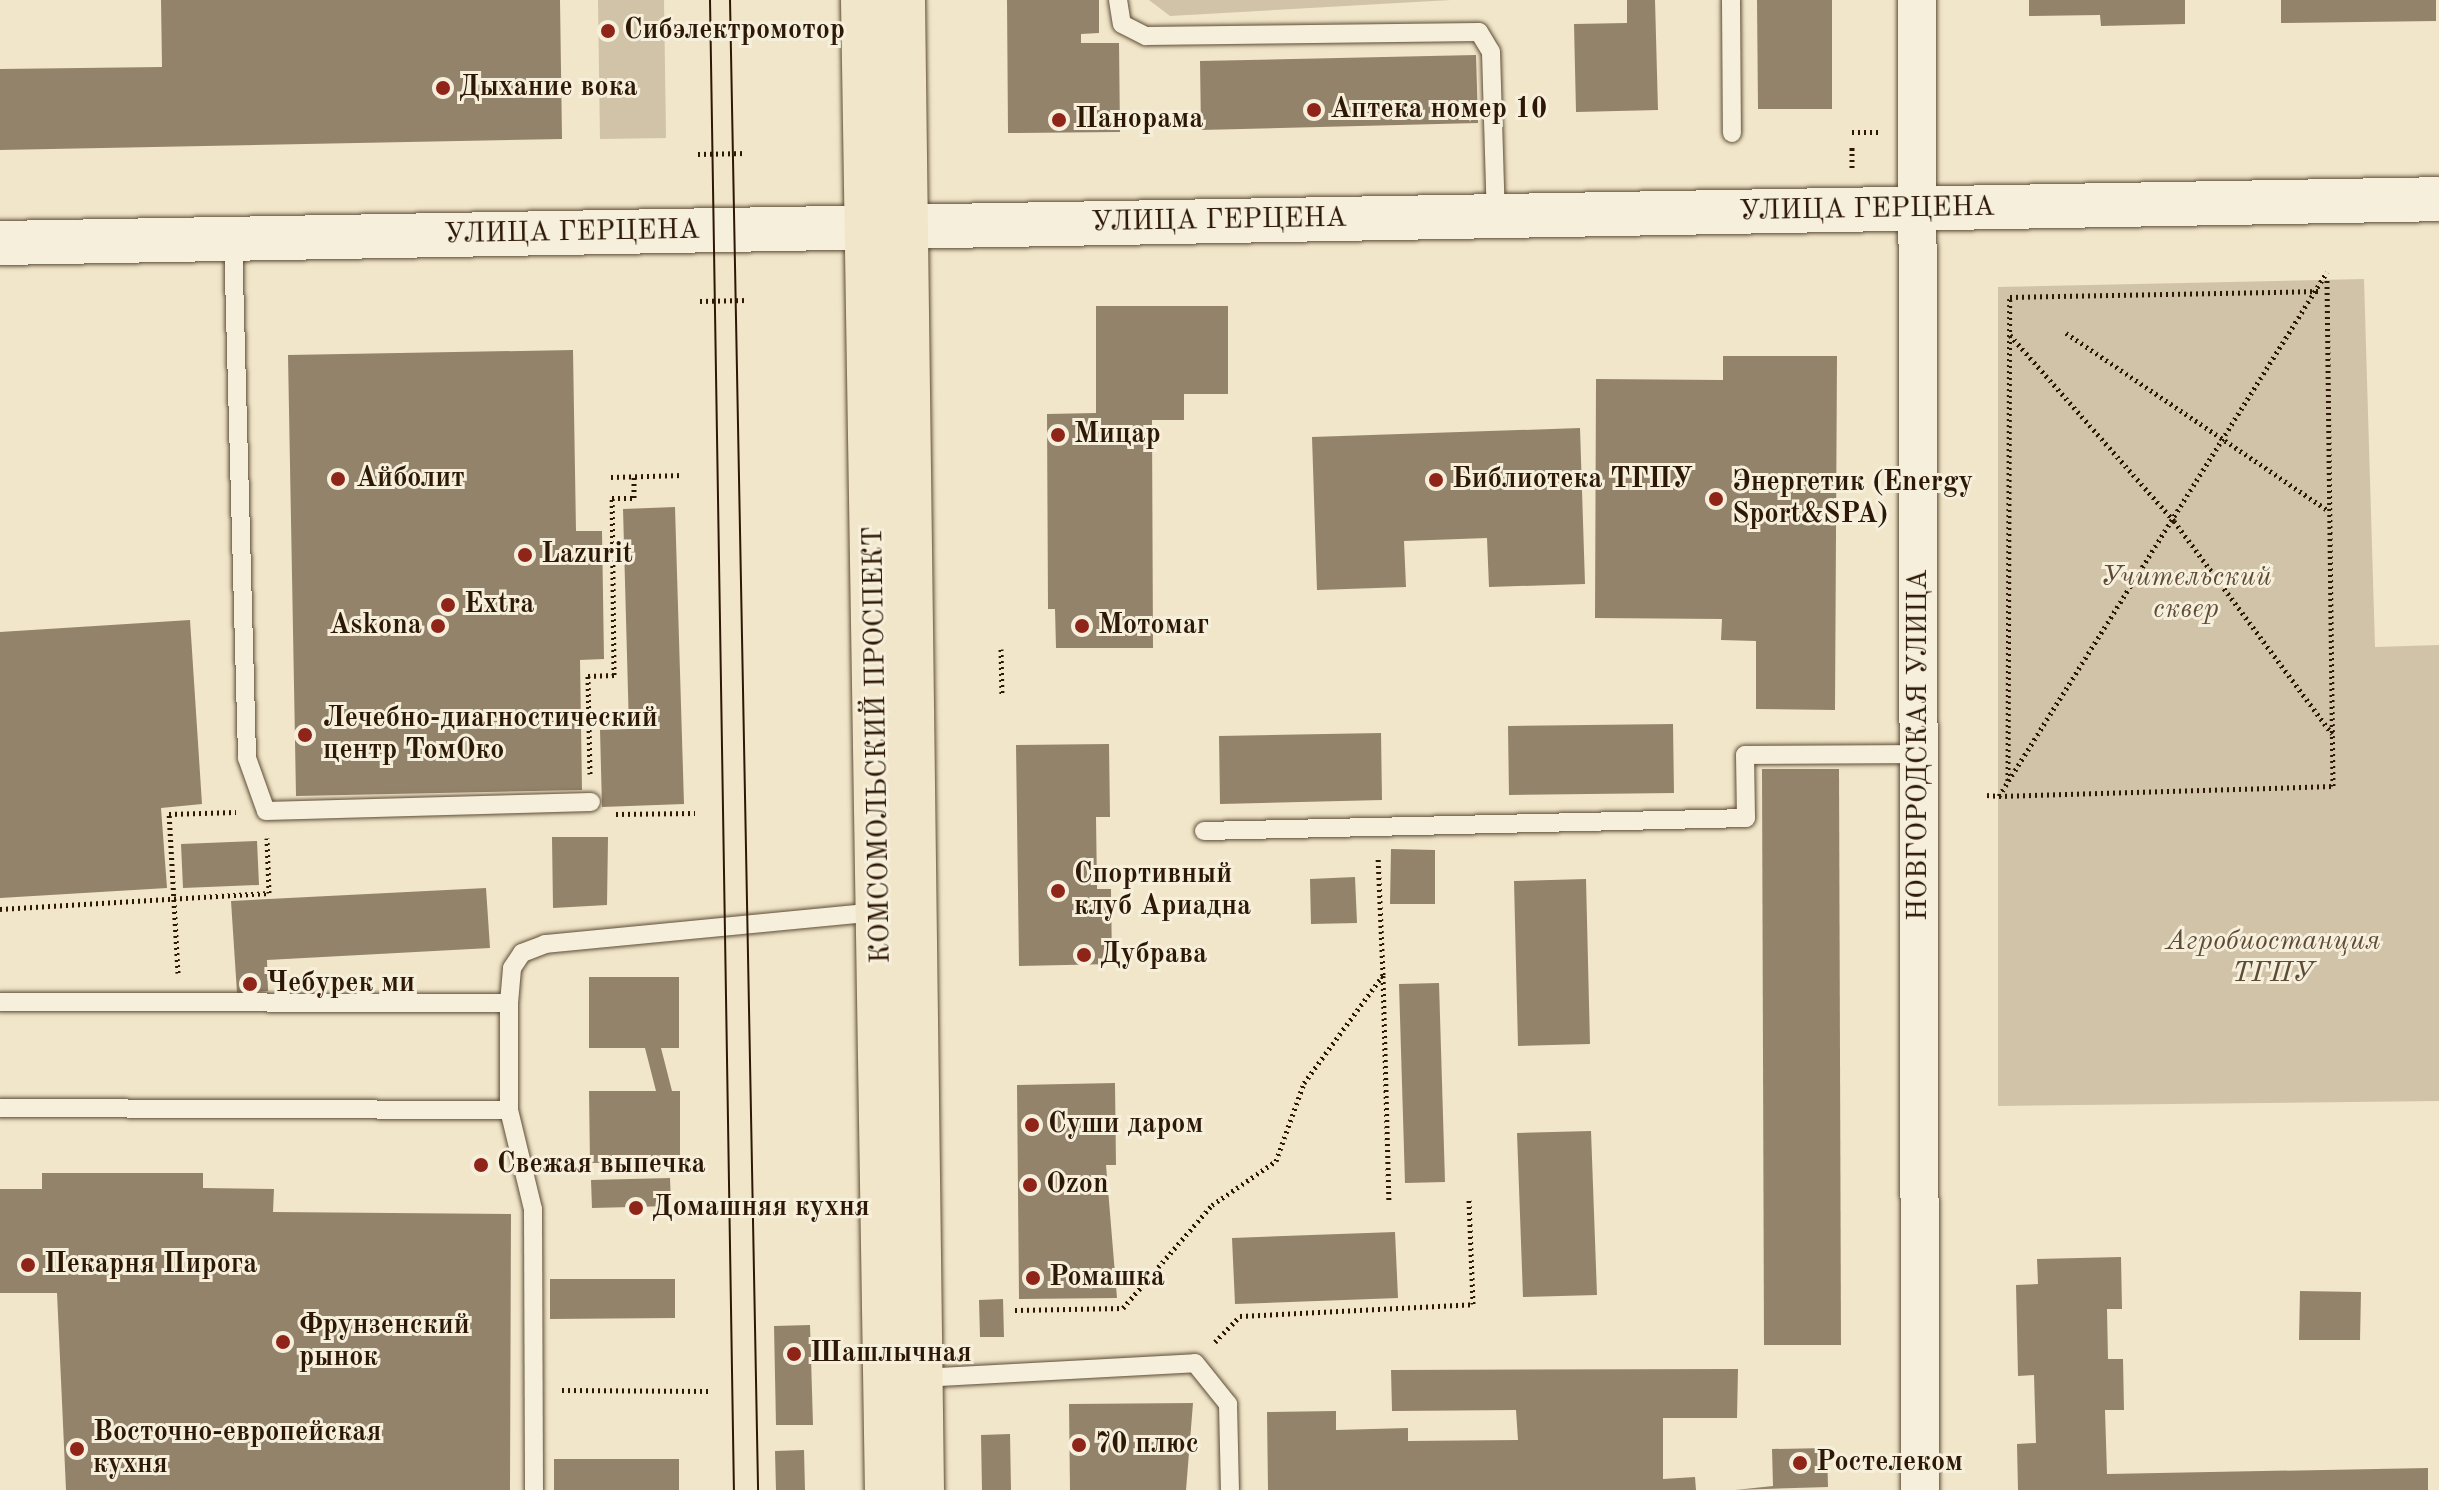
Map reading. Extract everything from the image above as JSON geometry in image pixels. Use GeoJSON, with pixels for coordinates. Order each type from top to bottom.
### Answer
{"type":"FeatureCollection","features":[{"type":"Feature","properties":{"kind":"main road","name":"КОМСОМОЛЬСКИЙ ПРОСПЕКТ"},"geometry":{"type":"LineString","coordinates":[[863,0],[887,227],[922,1490]]}},
{"type":"Feature","properties":{"kind":"main road","name":"КОМСОМОЛЬСКИЙ ПРОСПЕКТ"},"geometry":{"type":"LineString","coordinates":[[887,1490],[880,912],[887,227],[903,0]]}},
{"type":"Feature","properties":{"kind":"street","name":"НОВГОРОДСКАЯ УЛИЦА"},"geometry":{"type":"LineString","coordinates":[[1917,0],[1920,1490]]}},
{"type":"Feature","properties":{"kind":"street","name":"УЛИЦА ГЕРЦЕНА"},"geometry":{"type":"LineString","coordinates":[[0,243],[2439,199]]}},
{"type":"Feature","properties":{"kind":"lane"},"geometry":{"type":"LineString","coordinates":[[1118,0],[1122,24],[1146,36],[1479,32],[1491,52],[1496,217]]}},
{"type":"Feature","properties":{"kind":"lane"},"geometry":{"type":"LineString","coordinates":[[1731,0],[1732,133]]}},
{"type":"Feature","properties":{"kind":"lane"},"geometry":{"type":"LineString","coordinates":[[233,239],[247,758],[266,811],[591,802]]}},
{"type":"Feature","properties":{"kind":"lane"},"geometry":{"type":"LineString","coordinates":[[1204,831],[1746,818],[1745,755],[1918,754]]}},
{"type":"Feature","properties":{"kind":"lane"},"geometry":{"type":"LineString","coordinates":[[534,1490],[533,1209],[509,1110],[512,968],[522,953],[545,944],[880,912]]}},
{"type":"Feature","properties":{"kind":"lane"},"geometry":{"type":"LineString","coordinates":[[0,1002],[509,1003]]}},
{"type":"Feature","properties":{"kind":"lane"},"geometry":{"type":"LineString","coordinates":[[0,1108],[509,1110]]}},
{"type":"Feature","properties":{"kind":"lane"},"geometry":{"type":"LineString","coordinates":[[921,1378],[1195,1363],[1228,1404],[1230,1490]]}},
{"type":"Feature","properties":{"kind":"path"},"geometry":{"type":"LineString","coordinates":[[1852,132],[1889,132]]}},
{"type":"Feature","properties":{"kind":"path"},"geometry":{"type":"LineString","coordinates":[[1852,146],[1852,177]]}},
{"type":"Feature","properties":{"kind":"path"},"geometry":{"type":"LineString","coordinates":[[698,154],[746,153]]}},
{"type":"Feature","properties":{"kind":"path"},"geometry":{"type":"LineString","coordinates":[[1987,795],[2333,786],[2327,272]]}},
{"type":"Feature","properties":{"kind":"path"},"geometry":{"type":"LineString","coordinates":[[1999,796],[2327,280]]}},
{"type":"Feature","properties":{"kind":"path"},"geometry":{"type":"LineString","coordinates":[[2008,781],[2010,297],[2320,291]]}},
{"type":"Feature","properties":{"kind":"path"},"geometry":{"type":"LineString","coordinates":[[700,301],[747,300]]}},
{"type":"Feature","properties":{"kind":"path"},"geometry":{"type":"LineString","coordinates":[[2066,333],[2226,438],[2329,511]]}},
{"type":"Feature","properties":{"kind":"path"},"geometry":{"type":"LineString","coordinates":[[2010,334],[2174,521],[2332,734]]}},
{"type":"Feature","properties":{"kind":"path"},"geometry":{"type":"LineString","coordinates":[[611,477],[683,475]]}},
{"type":"Feature","properties":{"kind":"path"},"geometry":{"type":"LineString","coordinates":[[590,769],[588,676],[614,675],[612,498],[634,498],[634,477]]}},
{"type":"Feature","properties":{"kind":"path"},"geometry":{"type":"LineString","coordinates":[[1001,649],[1002,696]]}},
{"type":"Feature","properties":{"kind":"path"},"geometry":{"type":"LineString","coordinates":[[0,909],[173,898],[269,893],[266,811],[169,814],[173,898],[180,1002]]}},
{"type":"Feature","properties":{"kind":"path"},"geometry":{"type":"LineString","coordinates":[[650,814],[695,813]]}},
{"type":"Feature","properties":{"kind":"path"},"geometry":{"type":"LineString","coordinates":[[1377,827],[1389,1202]]}},
{"type":"Feature","properties":{"kind":"path"},"geometry":{"type":"LineString","coordinates":[[1015,1310],[1123,1308],[1212,1205],[1276,1161],[1304,1083],[1383,975]]}},
{"type":"Feature","properties":{"kind":"path"},"geometry":{"type":"LineString","coordinates":[[1195,1363],[1240,1316],[1473,1304],[1469,1200]]}},
{"type":"Feature","properties":{"kind":"path"},"geometry":{"type":"LineString","coordinates":[[534,1391],[709,1391]]}},
{"type":"Feature","properties":{"kind":"green space"},"geometry":{"type":"Polygon","coordinates":[[[598,0],[664,0],[666,138],[600,139],[598,0]]]}},
{"type":"Feature","properties":{"kind":"green space"},"geometry":{"type":"Polygon","coordinates":[[[1149,0],[1451,0],[1170,16],[1149,0]]]}},
{"type":"Feature","properties":{"kind":"green space"},"geometry":{"type":"Polygon","coordinates":[[[2364,279],[2375,647],[2439,645],[2439,1101],[1998,1106],[1998,287],[2364,279]]]}},
{"type":"Feature","properties":{"kind":"building"},"geometry":{"type":"Polygon","coordinates":[[[161,0],[560,0],[562,139],[0,150],[0,69],[162,67],[161,0]]]}},
{"type":"Feature","properties":{"kind":"building"},"geometry":{"type":"Polygon","coordinates":[[[1007,0],[1099,0],[1099,33],[1081,34],[1081,43],[1119,43],[1120,132],[1008,133],[1007,0]]]}},
{"type":"Feature","properties":{"kind":"building"},"geometry":{"type":"Polygon","coordinates":[[[1627,0],[1655,0],[1658,110],[1576,112],[1574,24],[1627,23],[1627,0]]]}},
{"type":"Feature","properties":{"kind":"building"},"geometry":{"type":"Polygon","coordinates":[[[1757,0],[1832,0],[1832,109],[1758,109],[1757,0]]]}},
{"type":"Feature","properties":{"kind":"building"},"geometry":{"type":"Polygon","coordinates":[[[2029,0],[2185,0],[2185,24],[2101,26],[2100,15],[2029,16],[2029,0]]]}},
{"type":"Feature","properties":{"kind":"building"},"geometry":{"type":"Polygon","coordinates":[[[2281,0],[2436,0],[2436,21],[2281,23],[2281,0]]]}},
{"type":"Feature","properties":{"kind":"building"},"geometry":{"type":"Polygon","coordinates":[[[1476,55],[1478,123],[1201,130],[1200,61],[1476,55]]]}},
{"type":"Feature","properties":{"kind":"building"},"geometry":{"type":"Polygon","coordinates":[[[1096,306],[1228,306],[1228,394],[1184,394],[1184,420],[1152,420],[1153,648],[1056,648],[1055,609],[1048,609],[1047,414],[1096,413],[1096,306]]]}},
{"type":"Feature","properties":{"kind":"building","name":"Extra"},"geometry":{"type":"Polygon","coordinates":[[[573,350],[576,531],[602,531],[604,659],[580,660],[582,790],[296,796],[288,355],[573,350]]]}},
{"type":"Feature","properties":{"kind":"building","name":"Энергетик (Energy Sport&SPA)"},"geometry":{"type":"Polygon","coordinates":[[[1723,356],[1837,356],[1835,710],[1756,709],[1756,641],[1721,640],[1722,619],[1595,618],[1596,379],[1723,380],[1723,356]]]}},
{"type":"Feature","properties":{"kind":"building"},"geometry":{"type":"Polygon","coordinates":[[[1580,428],[1585,584],[1489,587],[1487,538],[1404,541],[1406,587],[1317,590],[1312,437],[1580,428]]]}},
{"type":"Feature","properties":{"kind":"building"},"geometry":{"type":"Polygon","coordinates":[[[675,507],[684,804],[602,807],[600,730],[629,729],[623,509],[675,507]]]}},
{"type":"Feature","properties":{"kind":"building"},"geometry":{"type":"Polygon","coordinates":[[[190,620],[202,804],[161,808],[167,888],[0,898],[0,632],[190,620]]]}},
{"type":"Feature","properties":{"kind":"building"},"geometry":{"type":"Polygon","coordinates":[[[1673,724],[1674,793],[1509,795],[1508,726],[1673,724]]]}},
{"type":"Feature","properties":{"kind":"building"},"geometry":{"type":"Polygon","coordinates":[[[1381,733],[1382,800],[1220,804],[1219,736],[1381,733]]]}},
{"type":"Feature","properties":{"kind":"building"},"geometry":{"type":"Polygon","coordinates":[[[1109,744],[1110,817],[1096,817],[1097,889],[1111,889],[1112,964],[1019,966],[1016,745],[1109,744]]]}},
{"type":"Feature","properties":{"kind":"building"},"geometry":{"type":"Polygon","coordinates":[[[1762,769],[1839,769],[1841,1345],[1764,1345],[1762,769]]]}},
{"type":"Feature","properties":{"kind":"building"},"geometry":{"type":"Polygon","coordinates":[[[552,837],[608,837],[607,905],[553,908],[552,837]]]}},
{"type":"Feature","properties":{"kind":"building"},"geometry":{"type":"Polygon","coordinates":[[[257,841],[259,885],[183,888],[181,844],[257,841]]]}},
{"type":"Feature","properties":{"kind":"building"},"geometry":{"type":"Polygon","coordinates":[[[1391,849],[1435,850],[1435,904],[1390,904],[1391,849]]]}},
{"type":"Feature","properties":{"kind":"building"},"geometry":{"type":"Polygon","coordinates":[[[1355,877],[1357,923],[1311,924],[1310,879],[1355,877]]]}},
{"type":"Feature","properties":{"kind":"building"},"geometry":{"type":"Polygon","coordinates":[[[1586,879],[1590,1044],[1518,1046],[1514,881],[1586,879]]]}},
{"type":"Feature","properties":{"kind":"building"},"geometry":{"type":"Polygon","coordinates":[[[486,888],[490,948],[267,960],[268,991],[237,993],[231,901],[486,888]]]}},
{"type":"Feature","properties":{"kind":"building"},"geometry":{"type":"Polygon","coordinates":[[[589,977],[679,977],[679,1048],[661,1048],[672,1091],[680,1091],[680,1162],[590,1163],[589,1091],[656,1091],[645,1048],[589,1048],[589,977]]]}},
{"type":"Feature","properties":{"kind":"building"},"geometry":{"type":"Polygon","coordinates":[[[1439,983],[1445,1182],[1405,1183],[1399,984],[1439,983]]]}},
{"type":"Feature","properties":{"kind":"building"},"geometry":{"type":"Polygon","coordinates":[[[1115,1083],[1116,1165],[1106,1165],[1117,1298],[1019,1299],[1017,1085],[1115,1083]]]}},
{"type":"Feature","properties":{"kind":"building"},"geometry":{"type":"Polygon","coordinates":[[[1591,1131],[1597,1295],[1523,1297],[1517,1133],[1591,1131]]]}},
{"type":"Feature","properties":{"kind":"building","name":"Фрунзенский рынок"},"geometry":{"type":"Polygon","coordinates":[[[42,1173],[203,1173],[203,1188],[274,1189],[273,1212],[511,1214],[510,1490],[66,1490],[57,1293],[0,1293],[0,1189],[42,1189],[42,1173]]]}},
{"type":"Feature","properties":{"kind":"building"},"geometry":{"type":"Polygon","coordinates":[[[670,1178],[671,1206],[592,1208],[591,1180],[670,1178]]]}},
{"type":"Feature","properties":{"kind":"building"},"geometry":{"type":"Polygon","coordinates":[[[1395,1232],[1398,1298],[1235,1304],[1232,1238],[1395,1232]]]}},
{"type":"Feature","properties":{"kind":"building"},"geometry":{"type":"Polygon","coordinates":[[[2121,1257],[2122,1309],[2107,1309],[2108,1359],[2123,1359],[2124,1410],[2105,1410],[2107,1474],[2428,1468],[2428,1490],[2018,1490],[2017,1444],[2036,1443],[2034,1375],[2018,1376],[2016,1285],[2038,1284],[2037,1259],[2121,1257]]]}},
{"type":"Feature","properties":{"kind":"building"},"geometry":{"type":"Polygon","coordinates":[[[550,1279],[675,1279],[675,1318],[550,1319],[550,1279]]]}},
{"type":"Feature","properties":{"kind":"building"},"geometry":{"type":"Polygon","coordinates":[[[2300,1291],[2361,1292],[2360,1340],[2299,1340],[2300,1291]]]}},
{"type":"Feature","properties":{"kind":"building"},"geometry":{"type":"Polygon","coordinates":[[[1003,1299],[1004,1337],[980,1337],[979,1300],[1003,1299]]]}},
{"type":"Feature","properties":{"kind":"building"},"geometry":{"type":"Polygon","coordinates":[[[810,1325],[813,1425],[776,1425],[774,1326],[810,1325]]]}},
{"type":"Feature","properties":{"kind":"building"},"geometry":{"type":"Polygon","coordinates":[[[1738,1369],[1737,1418],[1663,1418],[1663,1479],[1695,1477],[1696,1490],[1268,1490],[1267,1412],[1336,1411],[1336,1430],[1408,1428],[1408,1441],[1518,1440],[1516,1410],[1392,1411],[1391,1370],[1738,1369]]]}},
{"type":"Feature","properties":{"kind":"building"},"geometry":{"type":"Polygon","coordinates":[[[1193,1403],[1186,1490],[1070,1490],[1069,1404],[1193,1403]]]}},
{"type":"Feature","properties":{"kind":"building"},"geometry":{"type":"Polygon","coordinates":[[[1010,1434],[1011,1490],[982,1490],[981,1435],[1010,1434]]]}},
{"type":"Feature","properties":{"kind":"building","name":"Ростелеком"},"geometry":{"type":"Polygon","coordinates":[[[1827,1448],[1828,1487],[1735,1490],[1773,1486],[1772,1449],[1827,1448]]]}},
{"type":"Feature","properties":{"kind":"building"},"geometry":{"type":"Polygon","coordinates":[[[804,1450],[805,1490],[776,1490],[775,1451],[804,1450]]]}},
{"type":"Feature","properties":{"kind":"building"},"geometry":{"type":"Polygon","coordinates":[[[554,1459],[679,1459],[679,1490],[554,1490],[554,1459]]]}},
{"type":"Feature","properties":{"kind":"tram line"},"geometry":{"type":"LineString","coordinates":[[710,0],[734,1490]]}},
{"type":"Feature","properties":{"kind":"tram line"},"geometry":{"type":"LineString","coordinates":[[730,0],[758,1490]]}},
{"type":"Feature","properties":{"kind":"place","name":"Сибэлектромотор"},"geometry":{"type":"Point","coordinates":[608,31]}},
{"type":"Feature","properties":{"kind":"place","name":"Дыхание вока"},"geometry":{"type":"Point","coordinates":[443,88]}},
{"type":"Feature","properties":{"kind":"place","name":"Аптека номер 10"},"geometry":{"type":"Point","coordinates":[1314,110]}},
{"type":"Feature","properties":{"kind":"place","name":"Панорама"},"geometry":{"type":"Point","coordinates":[1059,120]}},
{"type":"Feature","properties":{"kind":"place","name":"Мицар"},"geometry":{"type":"Point","coordinates":[1058,435]}},
{"type":"Feature","properties":{"kind":"place","name":"Айболит"},"geometry":{"type":"Point","coordinates":[338,479]}},
{"type":"Feature","properties":{"kind":"place","name":"Библиотека ТГПУ"},"geometry":{"type":"Point","coordinates":[1436,480]}},
{"type":"Feature","properties":{"kind":"place","name":"Энергетик (Energy Sport&SPA)"},"geometry":{"type":"Point","coordinates":[1716,499]}},
{"type":"Feature","properties":{"kind":"place","name":"Lazurit"},"geometry":{"type":"Point","coordinates":[525,555]}},
{"type":"Feature","properties":{"kind":"place","name":"Extra"},"geometry":{"type":"Point","coordinates":[448,605]}},
{"type":"Feature","properties":{"kind":"place","name":"Askona"},"geometry":{"type":"Point","coordinates":[438,626]}},
{"type":"Feature","properties":{"kind":"place","name":"Мотомаг"},"geometry":{"type":"Point","coordinates":[1082,626]}},
{"type":"Feature","properties":{"kind":"place","name":"Лечебно-диагностический центр ТомОко"},"geometry":{"type":"Point","coordinates":[305,735]}},
{"type":"Feature","properties":{"kind":"place","name":"Спортивный клуб Ариадна"},"geometry":{"type":"Point","coordinates":[1058,891]}},
{"type":"Feature","properties":{"kind":"place","name":"Дубрава"},"geometry":{"type":"Point","coordinates":[1084,955]}},
{"type":"Feature","properties":{"kind":"place","name":"Чебурек ми"},"geometry":{"type":"Point","coordinates":[250,984]}},
{"type":"Feature","properties":{"kind":"place","name":"Суши даром"},"geometry":{"type":"Point","coordinates":[1032,1125]}},
{"type":"Feature","properties":{"kind":"place","name":"Свежая выпечка"},"geometry":{"type":"Point","coordinates":[481,1165]}},
{"type":"Feature","properties":{"kind":"place","name":"Ozon"},"geometry":{"type":"Point","coordinates":[1030,1185]}},
{"type":"Feature","properties":{"kind":"place","name":"Домашняя кухня"},"geometry":{"type":"Point","coordinates":[636,1208]}},
{"type":"Feature","properties":{"kind":"place","name":"Пекарня Пирога"},"geometry":{"type":"Point","coordinates":[28,1265]}},
{"type":"Feature","properties":{"kind":"place","name":"Ромашка"},"geometry":{"type":"Point","coordinates":[1033,1278]}},
{"type":"Feature","properties":{"kind":"place","name":"Фрунзенский рынок"},"geometry":{"type":"Point","coordinates":[283,1342]}},
{"type":"Feature","properties":{"kind":"place","name":"Шашлычная"},"geometry":{"type":"Point","coordinates":[794,1354]}},
{"type":"Feature","properties":{"kind":"place","name":"70 плюс"},"geometry":{"type":"Point","coordinates":[1079,1445]}},
{"type":"Feature","properties":{"kind":"place","name":"Восточно-европейская кухня"},"geometry":{"type":"Point","coordinates":[77,1449]}},
{"type":"Feature","properties":{"kind":"place","name":"Ростелеком"},"geometry":{"type":"Point","coordinates":[1800,1463]}},
{"type":"Feature","properties":{"kind":"park label","name":"Учительский сквер"},"geometry":{"type":"Point","coordinates":[2186,594]}},
{"type":"Feature","properties":{"kind":"park label","name":"Агробиостанция ТГПУ"},"geometry":{"type":"Point","coordinates":[2273,958]}}]}
